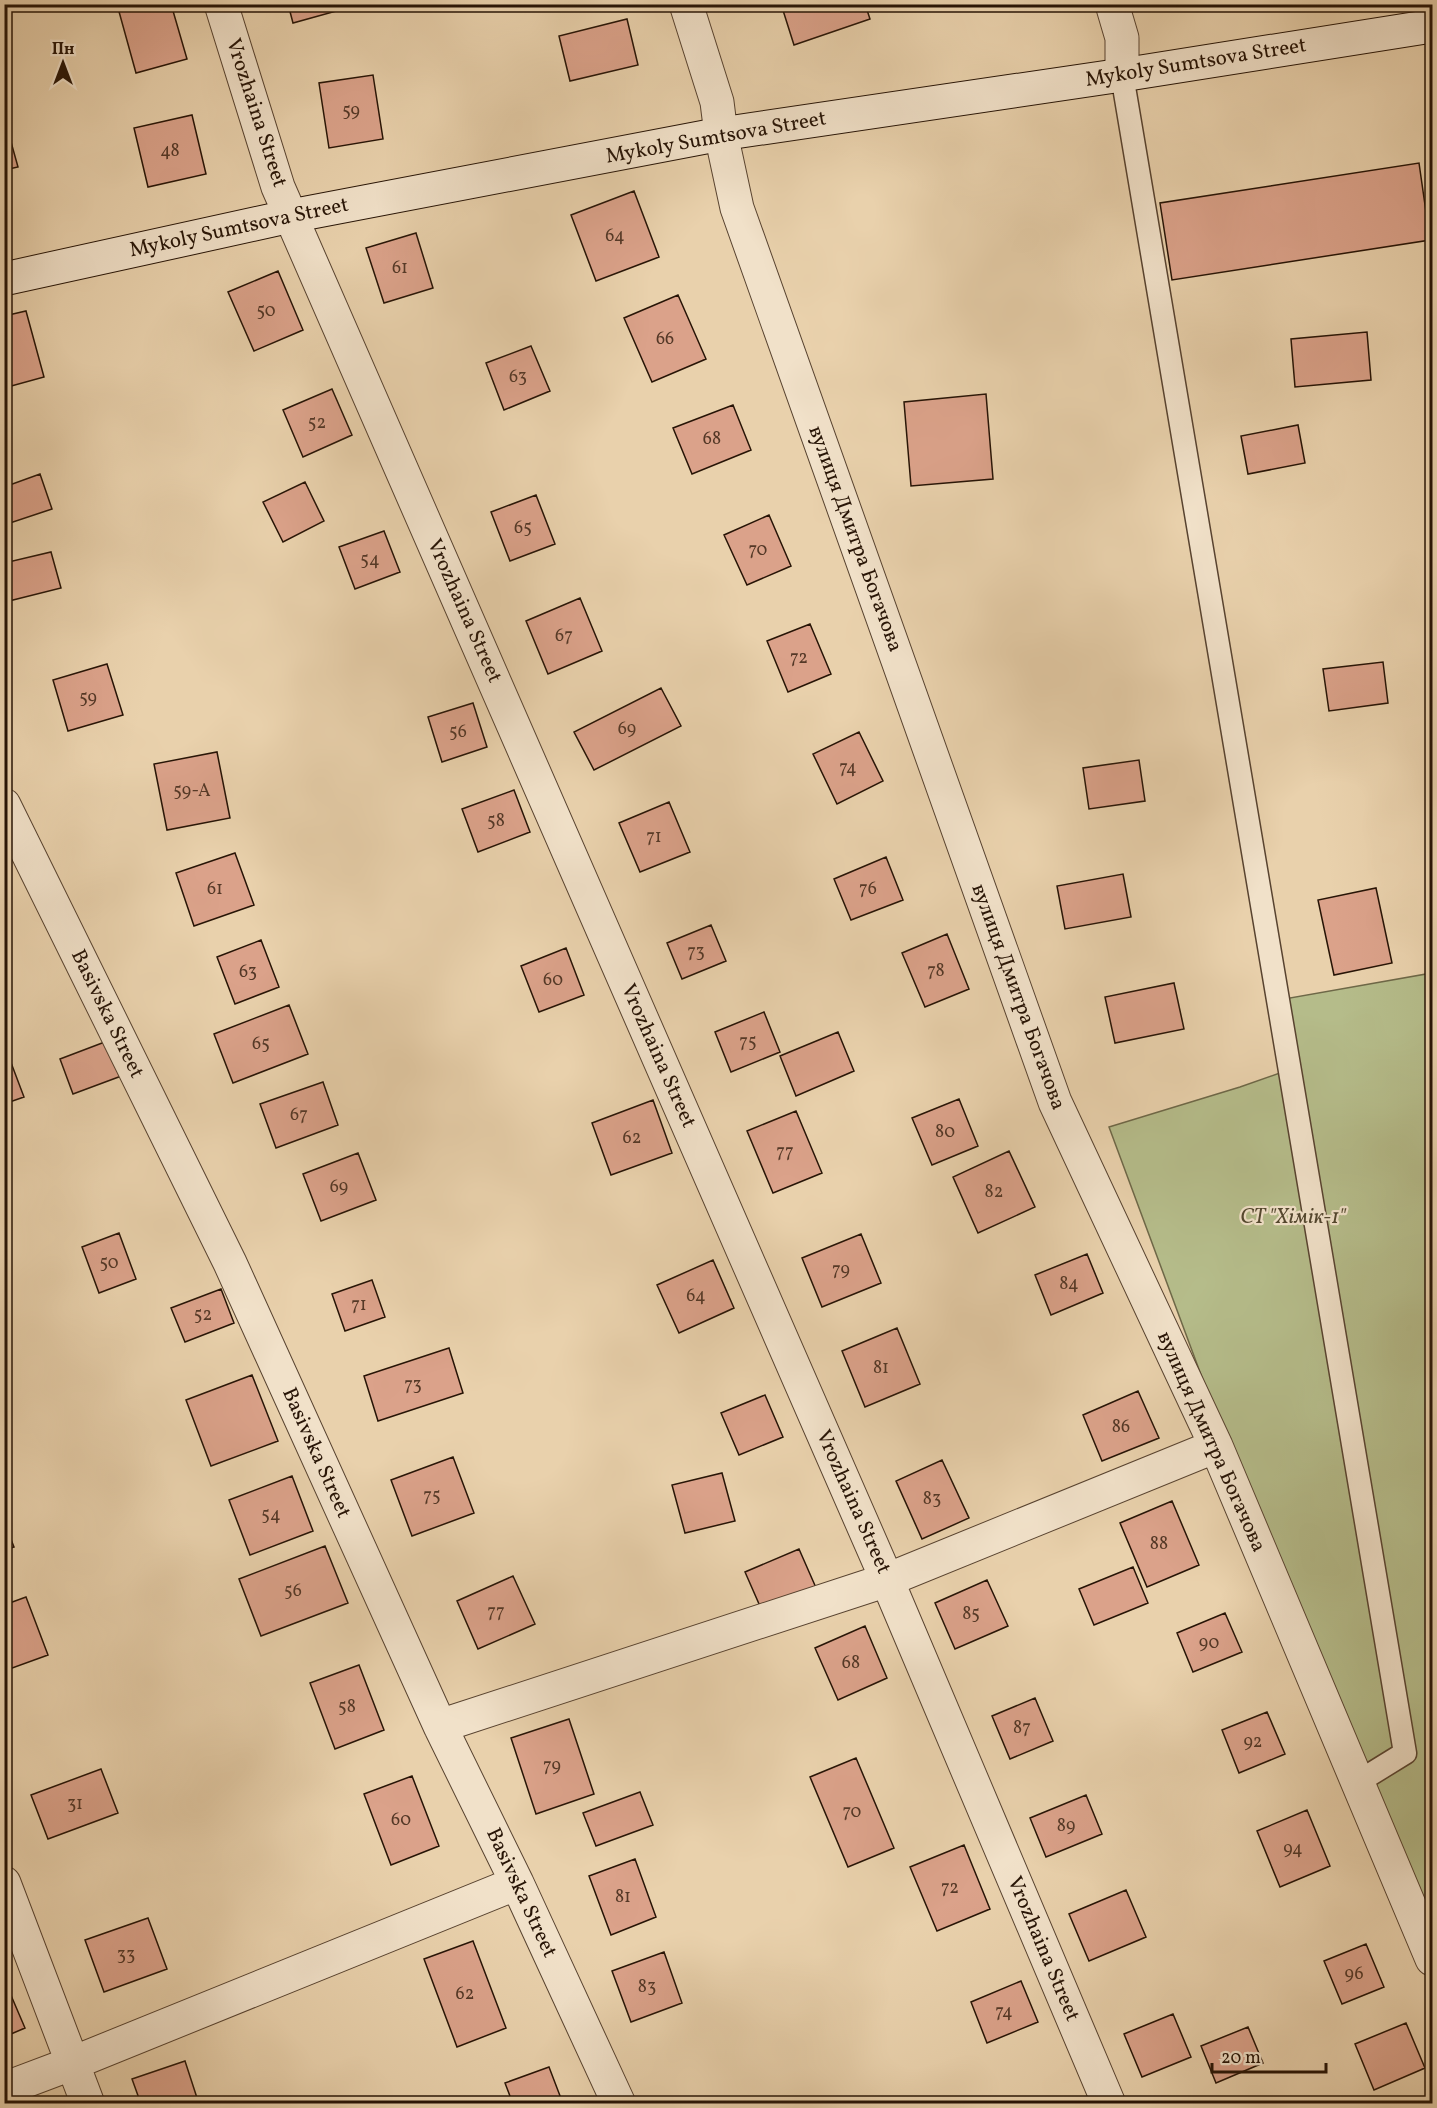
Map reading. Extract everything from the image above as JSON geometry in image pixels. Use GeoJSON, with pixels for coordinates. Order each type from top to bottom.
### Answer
{"type":"FeatureCollection","features":[{"type":"Feature","properties":{"kind":"street","name":"Vrozhaina Street"},"geometry":{"type":"LineString","coordinates":[[221,4],[278,187],[887,1580],[1109,2103]]}},
{"type":"Feature","properties":{"kind":"street","name":"вулиця Дмитра Богачова"},"geometry":{"type":"LineString","coordinates":[[686,4],[717,102],[720,134],[737,208],[1054,1102],[1216,1446],[1432,1959]]}},
{"type":"Feature","properties":{"kind":"street"},"geometry":{"type":"LineString","coordinates":[[1112,4],[1122,38],[1122,75]]}},
{"type":"Feature","properties":{"kind":"street","name":"Mykoly Sumtsova Street"},"geometry":{"type":"LineString","coordinates":[[4,279],[291,216],[720,134],[1122,75],[1432,26]]}},
{"type":"Feature","properties":{"kind":"street","name":"Basivska Street"},"geometry":{"type":"LineString","coordinates":[[4,805],[230,1263],[440,1726],[517,1883],[619,2103]]}},
{"type":"Feature","properties":{"kind":"street"},"geometry":{"type":"LineString","coordinates":[[440,1726],[887,1580],[1216,1446]]}},
{"type":"Feature","properties":{"kind":"street"},"geometry":{"type":"LineString","coordinates":[[4,1883],[88,2103]]}},
{"type":"Feature","properties":{"kind":"street"},"geometry":{"type":"LineString","coordinates":[[4,2089],[517,1883]]}},
{"type":"Feature","properties":{"kind":"lane"},"geometry":{"type":"LineString","coordinates":[[1122,75],[1405,1753],[1358,1782]]}},
{"type":"Feature","properties":{"kind":"green space","name":"СТ \"Хімік-1\""},"geometry":{"type":"Polygon","coordinates":[[[1432,973],[1432,1920],[1220,1426],[1109,1127],[1294,1068],[1284,999],[1432,973]]]}},
{"type":"Feature","properties":{"kind":"building"},"geometry":{"type":"Polygon","coordinates":[[[130,4],[171,4],[187,59],[136,73],[118,8],[130,4]]]}},
{"type":"Feature","properties":{"kind":"building"},"geometry":{"type":"Polygon","coordinates":[[[288,4],[339,4],[340,10],[293,23],[288,4]]]}},
{"type":"Feature","properties":{"kind":"building"},"geometry":{"type":"Polygon","coordinates":[[[781,4],[865,4],[870,19],[794,45],[781,4]]]}},
{"type":"Feature","properties":{"kind":"building"},"geometry":{"type":"Polygon","coordinates":[[[627,19],[638,65],[570,81],[559,36],[627,19]]]}},
{"type":"Feature","properties":{"kind":"building"},"geometry":{"type":"Polygon","coordinates":[[[373,75],[383,139],[329,148],[319,83],[373,75]]]}},
{"type":"Feature","properties":{"kind":"building"},"geometry":{"type":"Polygon","coordinates":[[[192,115],[206,174],[148,187],[134,128],[192,115]]]}},
{"type":"Feature","properties":{"kind":"building"},"geometry":{"type":"Polygon","coordinates":[[[4,117],[18,167],[4,170],[4,117]]]}},
{"type":"Feature","properties":{"kind":"building"},"geometry":{"type":"Polygon","coordinates":[[[1419,163],[1430,240],[1172,280],[1160,203],[1419,163]]]}},
{"type":"Feature","properties":{"kind":"building"},"geometry":{"type":"Polygon","coordinates":[[[634,191],[659,257],[596,281],[571,215],[634,191]]]}},
{"type":"Feature","properties":{"kind":"building"},"geometry":{"type":"Polygon","coordinates":[[[416,233],[433,288],[384,303],[366,248],[416,233]]]}},
{"type":"Feature","properties":{"kind":"building"},"geometry":{"type":"Polygon","coordinates":[[[278,271],[303,330],[254,351],[228,292],[278,271]]]}},
{"type":"Feature","properties":{"kind":"building"},"geometry":{"type":"Polygon","coordinates":[[[678,295],[706,359],[652,382],[624,318],[678,295]]]}},
{"type":"Feature","properties":{"kind":"building"},"geometry":{"type":"Polygon","coordinates":[[[26,311],[44,377],[4,388],[4,316],[26,311]]]}},
{"type":"Feature","properties":{"kind":"building"},"geometry":{"type":"Polygon","coordinates":[[[1367,332],[1371,380],[1295,387],[1291,339],[1367,332]]]}},
{"type":"Feature","properties":{"kind":"building"},"geometry":{"type":"Polygon","coordinates":[[[531,346],[550,391],[504,410],[486,363],[531,346]]]}},
{"type":"Feature","properties":{"kind":"building"},"geometry":{"type":"Polygon","coordinates":[[[332,389],[352,435],[303,457],[283,410],[332,389]]]}},
{"type":"Feature","properties":{"kind":"building"},"geometry":{"type":"Polygon","coordinates":[[[986,394],[993,479],[911,486],[904,402],[986,394]]]}},
{"type":"Feature","properties":{"kind":"building"},"geometry":{"type":"Polygon","coordinates":[[[733,405],[751,450],[692,474],[673,428],[733,405]]]}},
{"type":"Feature","properties":{"kind":"building"},"geometry":{"type":"Polygon","coordinates":[[[1298,425],[1305,463],[1248,474],[1241,436],[1298,425]]]}},
{"type":"Feature","properties":{"kind":"building"},"geometry":{"type":"Polygon","coordinates":[[[40,474],[52,509],[4,525],[4,487],[40,474]]]}},
{"type":"Feature","properties":{"kind":"building"},"geometry":{"type":"Polygon","coordinates":[[[305,482],[324,521],[283,542],[263,502],[305,482]]]}},
{"type":"Feature","properties":{"kind":"building"},"geometry":{"type":"Polygon","coordinates":[[[536,495],[555,544],[510,561],[491,512],[536,495]]]}},
{"type":"Feature","properties":{"kind":"building"},"geometry":{"type":"Polygon","coordinates":[[[769,515],[791,566],[747,585],[724,535],[769,515]]]}},
{"type":"Feature","properties":{"kind":"building"},"geometry":{"type":"Polygon","coordinates":[[[384,531],[400,572],[355,589],[339,547],[384,531]]]}},
{"type":"Feature","properties":{"kind":"building"},"geometry":{"type":"Polygon","coordinates":[[[51,552],[61,588],[5,602],[4,563],[51,552]]]}},
{"type":"Feature","properties":{"kind":"building"},"geometry":{"type":"Polygon","coordinates":[[[580,598],[602,651],[548,674],[526,621],[580,598]]]}},
{"type":"Feature","properties":{"kind":"building"},"geometry":{"type":"Polygon","coordinates":[[[810,624],[831,674],[788,692],[767,641],[810,624]]]}},
{"type":"Feature","properties":{"kind":"building"},"geometry":{"type":"Polygon","coordinates":[[[1383,662],[1388,703],[1329,711],[1323,669],[1383,662]]]}},
{"type":"Feature","properties":{"kind":"building"},"geometry":{"type":"Polygon","coordinates":[[[107,664],[123,715],[68,731],[53,680],[107,664]]]}},
{"type":"Feature","properties":{"kind":"building"},"geometry":{"type":"Polygon","coordinates":[[[661,688],[681,726],[594,770],[574,732],[661,688]]]}},
{"type":"Feature","properties":{"kind":"building"},"geometry":{"type":"Polygon","coordinates":[[[473,703],[487,747],[442,762],[428,717],[473,703]]]}},
{"type":"Feature","properties":{"kind":"building"},"geometry":{"type":"Polygon","coordinates":[[[859,732],[883,781],[837,804],[813,754],[859,732]]]}},
{"type":"Feature","properties":{"kind":"building"},"geometry":{"type":"Polygon","coordinates":[[[217,752],[230,818],[167,830],[154,764],[217,752]]]}},
{"type":"Feature","properties":{"kind":"building"},"geometry":{"type":"Polygon","coordinates":[[[1139,760],[1145,801],[1089,809],[1083,768],[1139,760]]]}},
{"type":"Feature","properties":{"kind":"building"},"geometry":{"type":"Polygon","coordinates":[[[514,790],[530,832],[478,852],[462,809],[514,790]]]}},
{"type":"Feature","properties":{"kind":"building"},"geometry":{"type":"Polygon","coordinates":[[[669,802],[690,852],[640,872],[619,823],[669,802]]]}},
{"type":"Feature","properties":{"kind":"building"},"geometry":{"type":"Polygon","coordinates":[[[235,853],[254,905],[194,926],[176,873],[235,853]]]}},
{"type":"Feature","properties":{"kind":"building"},"geometry":{"type":"Polygon","coordinates":[[[886,857],[903,900],[851,920],[834,879],[886,857]]]}},
{"type":"Feature","properties":{"kind":"building"},"geometry":{"type":"Polygon","coordinates":[[[1123,874],[1131,917],[1065,929],[1057,886],[1123,874]]]}},
{"type":"Feature","properties":{"kind":"building"},"geometry":{"type":"Polygon","coordinates":[[[1376,888],[1392,963],[1334,975],[1318,900],[1376,888]]]}},
{"type":"Feature","properties":{"kind":"building"},"geometry":{"type":"Polygon","coordinates":[[[711,925],[726,961],[682,979],[667,943],[711,925]]]}},
{"type":"Feature","properties":{"kind":"building"},"geometry":{"type":"Polygon","coordinates":[[[947,934],[969,989],[925,1007],[902,953],[947,934]]]}},
{"type":"Feature","properties":{"kind":"building"},"geometry":{"type":"Polygon","coordinates":[[[261,940],[279,987],[235,1004],[217,957],[261,940]]]}},
{"type":"Feature","properties":{"kind":"building"},"geometry":{"type":"Polygon","coordinates":[[[566,948],[584,995],[539,1012],[521,966],[566,948]]]}},
{"type":"Feature","properties":{"kind":"building"},"geometry":{"type":"Polygon","coordinates":[[[1174,983],[1184,1029],[1115,1043],[1105,997],[1174,983]]]}},
{"type":"Feature","properties":{"kind":"building"},"geometry":{"type":"Polygon","coordinates":[[[289,1005],[308,1054],[233,1083],[214,1034],[289,1005]]]}},
{"type":"Feature","properties":{"kind":"building"},"geometry":{"type":"Polygon","coordinates":[[[764,1012],[780,1052],[731,1072],[715,1032],[764,1012]]]}},
{"type":"Feature","properties":{"kind":"building"},"geometry":{"type":"Polygon","coordinates":[[[838,1032],[854,1071],[796,1096],[780,1056],[838,1032]]]}},
{"type":"Feature","properties":{"kind":"building"},"geometry":{"type":"Polygon","coordinates":[[[110,1040],[124,1075],[73,1094],[60,1059],[110,1040]]]}},
{"type":"Feature","properties":{"kind":"building"},"geometry":{"type":"Polygon","coordinates":[[[10,1060],[24,1097],[4,1104],[4,1062],[10,1060]]]}},
{"type":"Feature","properties":{"kind":"building"},"geometry":{"type":"Polygon","coordinates":[[[323,1082],[338,1125],[276,1148],[260,1104],[323,1082]]]}},
{"type":"Feature","properties":{"kind":"building"},"geometry":{"type":"Polygon","coordinates":[[[959,1099],[978,1146],[932,1165],[912,1118],[959,1099]]]}},
{"type":"Feature","properties":{"kind":"building"},"geometry":{"type":"Polygon","coordinates":[[[653,1100],[672,1153],[611,1175],[592,1123],[653,1100]]]}},
{"type":"Feature","properties":{"kind":"building"},"geometry":{"type":"Polygon","coordinates":[[[796,1111],[822,1173],[773,1193],[747,1131],[796,1111]]]}},
{"type":"Feature","properties":{"kind":"building"},"geometry":{"type":"Polygon","coordinates":[[[1009,1151],[1035,1207],[978,1233],[953,1177],[1009,1151]]]}},
{"type":"Feature","properties":{"kind":"building"},"geometry":{"type":"Polygon","coordinates":[[[358,1153],[376,1200],[321,1221],[303,1174],[358,1153]]]}},
{"type":"Feature","properties":{"kind":"building"},"geometry":{"type":"Polygon","coordinates":[[[119,1233],[136,1279],[99,1293],[82,1247],[119,1233]]]}},
{"type":"Feature","properties":{"kind":"building"},"geometry":{"type":"Polygon","coordinates":[[[861,1234],[881,1283],[822,1307],[802,1258],[861,1234]]]}},
{"type":"Feature","properties":{"kind":"building"},"geometry":{"type":"Polygon","coordinates":[[[1087,1254],[1103,1293],[1051,1315],[1035,1275],[1087,1254]]]}},
{"type":"Feature","properties":{"kind":"building"},"geometry":{"type":"Polygon","coordinates":[[[713,1260],[734,1308],[679,1333],[657,1285],[713,1260]]]}},
{"type":"Feature","properties":{"kind":"building"},"geometry":{"type":"Polygon","coordinates":[[[372,1280],[385,1317],[345,1331],[332,1294],[372,1280]]]}},
{"type":"Feature","properties":{"kind":"building"},"geometry":{"type":"Polygon","coordinates":[[[221,1289],[234,1323],[185,1342],[171,1308],[221,1289]]]}},
{"type":"Feature","properties":{"kind":"building"},"geometry":{"type":"Polygon","coordinates":[[[897,1328],[920,1384],[865,1407],[842,1351],[897,1328]]]}},
{"type":"Feature","properties":{"kind":"building"},"geometry":{"type":"Polygon","coordinates":[[[449,1348],[463,1393],[378,1421],[364,1376],[449,1348]]]}},
{"type":"Feature","properties":{"kind":"building"},"geometry":{"type":"Polygon","coordinates":[[[252,1375],[278,1441],[211,1466],[186,1400],[252,1375]]]}},
{"type":"Feature","properties":{"kind":"building"},"geometry":{"type":"Polygon","coordinates":[[[1138,1391],[1159,1438],[1102,1461],[1083,1415],[1138,1391]]]}},
{"type":"Feature","properties":{"kind":"building"},"geometry":{"type":"Polygon","coordinates":[[[765,1395],[783,1437],[739,1455],[721,1413],[765,1395]]]}},
{"type":"Feature","properties":{"kind":"building"},"geometry":{"type":"Polygon","coordinates":[[[453,1457],[474,1513],[412,1536],[391,1480],[453,1457]]]}},
{"type":"Feature","properties":{"kind":"building"},"geometry":{"type":"Polygon","coordinates":[[[942,1460],[969,1518],[922,1539],[896,1481],[942,1460]]]}},
{"type":"Feature","properties":{"kind":"building"},"geometry":{"type":"Polygon","coordinates":[[[722,1473],[735,1521],[685,1533],[672,1485],[722,1473]]]}},
{"type":"Feature","properties":{"kind":"building"},"geometry":{"type":"Polygon","coordinates":[[[292,1476],[313,1531],[250,1555],[229,1500],[292,1476]]]}},
{"type":"Feature","properties":{"kind":"building"},"geometry":{"type":"Polygon","coordinates":[[[1172,1501],[1199,1565],[1147,1587],[1120,1523],[1172,1501]]]}},
{"type":"Feature","properties":{"kind":"building"},"geometry":{"type":"Polygon","coordinates":[[[4,1522],[14,1547],[4,1550],[4,1522]]]}},
{"type":"Feature","properties":{"kind":"building"},"geometry":{"type":"Polygon","coordinates":[[[325,1546],[348,1603],[261,1636],[239,1579],[325,1546]]]}},
{"type":"Feature","properties":{"kind":"building"},"geometry":{"type":"Polygon","coordinates":[[[799,1549],[817,1590],[763,1613],[745,1572],[799,1549]]]}},
{"type":"Feature","properties":{"kind":"building"},"geometry":{"type":"Polygon","coordinates":[[[1133,1567],[1148,1603],[1094,1625],[1079,1589],[1133,1567]]]}},
{"type":"Feature","properties":{"kind":"building"},"geometry":{"type":"Polygon","coordinates":[[[513,1576],[535,1624],[478,1649],[457,1601],[513,1576]]]}},
{"type":"Feature","properties":{"kind":"building"},"geometry":{"type":"Polygon","coordinates":[[[987,1580],[1008,1626],[955,1649],[935,1603],[987,1580]]]}},
{"type":"Feature","properties":{"kind":"building"},"geometry":{"type":"Polygon","coordinates":[[[26,1597],[48,1655],[4,1671],[4,1605],[26,1597]]]}},
{"type":"Feature","properties":{"kind":"building"},"geometry":{"type":"Polygon","coordinates":[[[1225,1613],[1242,1652],[1193,1672],[1177,1633],[1225,1613]]]}},
{"type":"Feature","properties":{"kind":"building"},"geometry":{"type":"Polygon","coordinates":[[[865,1626],[887,1678],[838,1700],[815,1648],[865,1626]]]}},
{"type":"Feature","properties":{"kind":"building"},"geometry":{"type":"Polygon","coordinates":[[[359,1665],[384,1730],[335,1749],[310,1683],[359,1665]]]}},
{"type":"Feature","properties":{"kind":"building"},"geometry":{"type":"Polygon","coordinates":[[[1035,1698],[1053,1741],[1010,1759],[992,1716],[1035,1698]]]}},
{"type":"Feature","properties":{"kind":"building"},"geometry":{"type":"Polygon","coordinates":[[[1267,1712],[1285,1754],[1239,1773],[1222,1730],[1267,1712]]]}},
{"type":"Feature","properties":{"kind":"building"},"geometry":{"type":"Polygon","coordinates":[[[569,1719],[594,1794],[536,1814],[511,1738],[569,1719]]]}},
{"type":"Feature","properties":{"kind":"building"},"geometry":{"type":"Polygon","coordinates":[[[856,1758],[894,1848],[848,1867],[810,1777],[856,1758]]]}},
{"type":"Feature","properties":{"kind":"building"},"geometry":{"type":"Polygon","coordinates":[[[101,1769],[118,1813],[48,1839],[31,1795],[101,1769]]]}},
{"type":"Feature","properties":{"kind":"building"},"geometry":{"type":"Polygon","coordinates":[[[412,1776],[439,1846],[391,1865],[364,1794],[412,1776]]]}},
{"type":"Feature","properties":{"kind":"building"},"geometry":{"type":"Polygon","coordinates":[[[640,1792],[653,1825],[596,1846],[583,1813],[640,1792]]]}},
{"type":"Feature","properties":{"kind":"building"},"geometry":{"type":"Polygon","coordinates":[[[1086,1795],[1102,1834],[1046,1857],[1030,1818],[1086,1795]]]}},
{"type":"Feature","properties":{"kind":"building"},"geometry":{"type":"Polygon","coordinates":[[[1307,1810],[1330,1866],[1280,1887],[1257,1831],[1307,1810]]]}},
{"type":"Feature","properties":{"kind":"building"},"geometry":{"type":"Polygon","coordinates":[[[964,1845],[990,1909],[937,1931],[910,1867],[964,1845]]]}},
{"type":"Feature","properties":{"kind":"building"},"geometry":{"type":"Polygon","coordinates":[[[635,1859],[656,1917],[611,1935],[589,1876],[635,1859]]]}},
{"type":"Feature","properties":{"kind":"building"},"geometry":{"type":"Polygon","coordinates":[[[1126,1890],[1146,1937],[1089,1961],[1069,1914],[1126,1890]]]}},
{"type":"Feature","properties":{"kind":"building"},"geometry":{"type":"Polygon","coordinates":[[[148,1918],[167,1969],[104,1992],[85,1940],[148,1918]]]}},
{"type":"Feature","properties":{"kind":"building"},"geometry":{"type":"Polygon","coordinates":[[[473,1941],[506,2028],[457,2047],[424,1959],[473,1941]]]}},
{"type":"Feature","properties":{"kind":"building"},"geometry":{"type":"Polygon","coordinates":[[[1366,1944],[1384,1987],[1342,2004],[1324,1961],[1366,1944]]]}},
{"type":"Feature","properties":{"kind":"building"},"geometry":{"type":"Polygon","coordinates":[[[664,1952],[682,2003],[631,2022],[612,1971],[664,1952]]]}},
{"type":"Feature","properties":{"kind":"building"},"geometry":{"type":"Polygon","coordinates":[[[4,1979],[25,2028],[4,2037],[4,1979]]]}},
{"type":"Feature","properties":{"kind":"building"},"geometry":{"type":"Polygon","coordinates":[[[1021,1981],[1038,2022],[987,2043],[971,2002],[1021,1981]]]}},
{"type":"Feature","properties":{"kind":"building"},"geometry":{"type":"Polygon","coordinates":[[[1173,2014],[1191,2057],[1142,2077],[1124,2034],[1173,2014]]]}},
{"type":"Feature","properties":{"kind":"building"},"geometry":{"type":"Polygon","coordinates":[[[1406,2023],[1425,2068],[1374,2090],[1355,2044],[1406,2023]]]}},
{"type":"Feature","properties":{"kind":"building"},"geometry":{"type":"Polygon","coordinates":[[[1248,2027],[1263,2063],[1216,2083],[1201,2046],[1248,2027]]]}},
{"type":"Feature","properties":{"kind":"building"},"geometry":{"type":"Polygon","coordinates":[[[185,2061],[199,2104],[141,2104],[132,2079],[185,2061]]]}},
{"type":"Feature","properties":{"kind":"building"},"geometry":{"type":"Polygon","coordinates":[[[549,2067],[562,2101],[555,2104],[513,2104],[505,2083],[549,2067]]]}}]}
